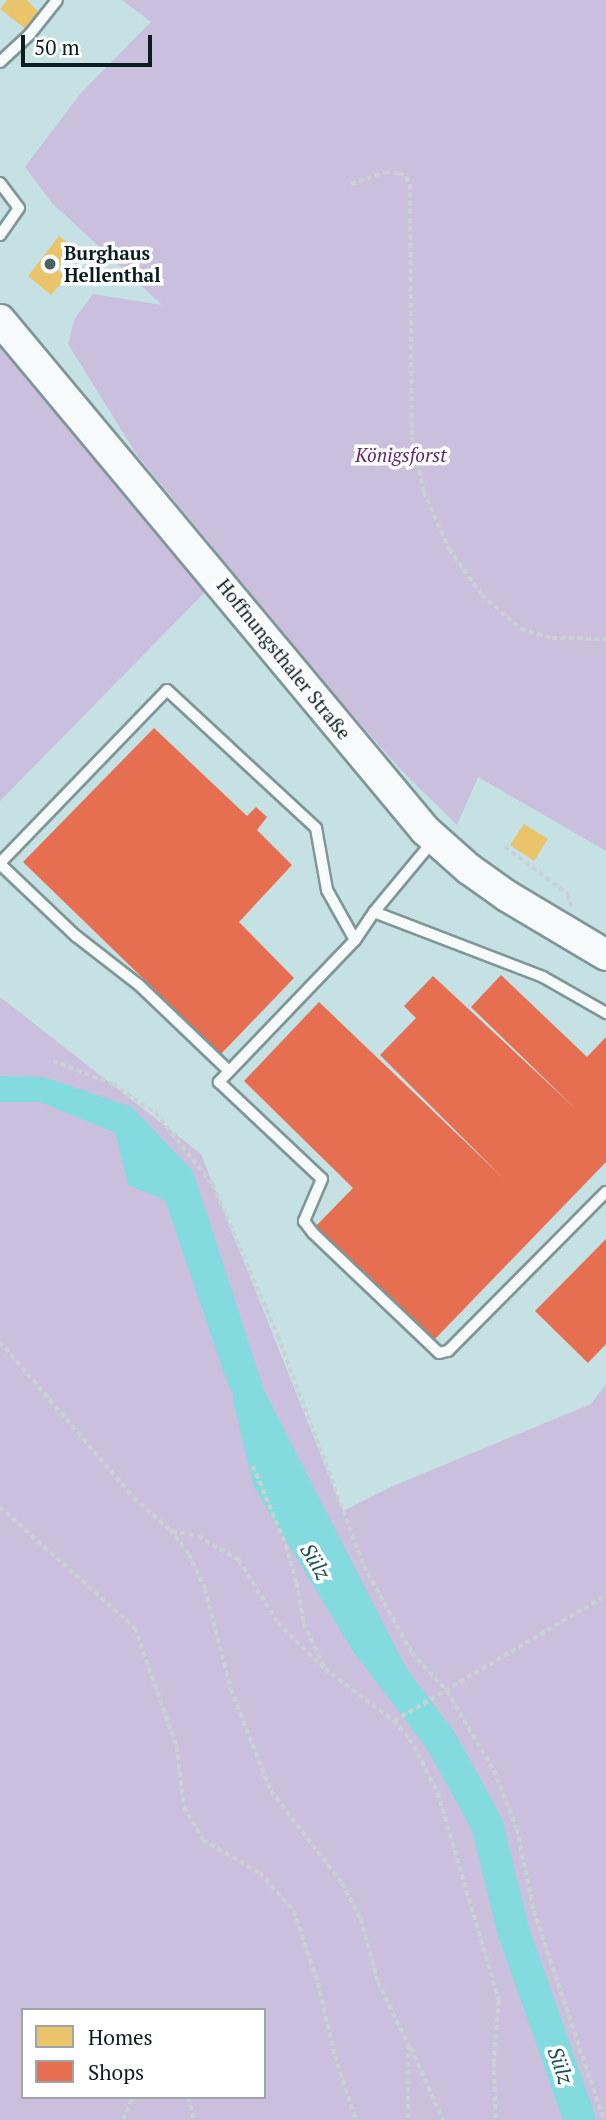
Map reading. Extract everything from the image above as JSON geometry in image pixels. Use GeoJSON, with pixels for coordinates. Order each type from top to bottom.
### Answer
{"type":"FeatureCollection","features":[{"type":"Feature","properties":{"kind":"main road","name":"Hoffnungsthaler Straße"},"geometry":{"type":"LineString","coordinates":[[0,320],[435,839],[497,889],[594,948]]}},
{"type":"Feature","properties":{"kind":"lane"},"geometry":{"type":"LineString","coordinates":[[0,62],[30,34],[57,0]]}},
{"type":"Feature","properties":{"kind":"lane"},"geometry":{"type":"LineString","coordinates":[[0,183],[19,208],[0,235]]}},
{"type":"Feature","properties":{"kind":"lane"},"geometry":{"type":"LineString","coordinates":[[229,1071],[139,985],[76,936],[0,863],[167,690],[316,828],[327,890],[355,940]]}},
{"type":"Feature","properties":{"kind":"lane"},"geometry":{"type":"LineString","coordinates":[[435,839],[374,912],[355,940],[219,1082],[322,1179],[304,1221],[313,1233],[439,1353],[448,1352],[606,1192]]}},
{"type":"Feature","properties":{"kind":"lane"},"geometry":{"type":"LineString","coordinates":[[374,912],[543,977],[606,1013]]}},
{"type":"Feature","properties":{"kind":"path"},"geometry":{"type":"LineString","coordinates":[[351,184],[385,173],[398,173],[410,184],[412,437],[424,492],[449,549],[482,595],[521,629],[552,638],[606,639]]}},
{"type":"Feature","properties":{"kind":"path"},"geometry":{"type":"LineString","coordinates":[[505,847],[568,894],[594,948]]}},
{"type":"Feature","properties":{"kind":"path"},"geometry":{"type":"LineString","coordinates":[[53,1061],[113,1084],[156,1113],[213,1185],[278,1336],[364,1566],[412,1653],[447,1691],[494,1770],[517,1829],[534,1911],[604,2120]]}},
{"type":"Feature","properties":{"kind":"path"},"geometry":{"type":"LineString","coordinates":[[0,1342],[134,1498],[170,1530],[189,1554],[205,1589],[231,1689],[271,1791],[342,1883],[361,1919],[378,1982],[443,2120]]}},
{"type":"Feature","properties":{"kind":"path"},"geometry":{"type":"LineString","coordinates":[[253,1466],[286,1545],[297,1583],[304,1623],[325,1669]]}},
{"type":"Feature","properties":{"kind":"path"},"geometry":{"type":"LineString","coordinates":[[0,1507],[135,1628],[177,1746],[184,1807],[203,1840],[260,1873],[294,1911],[318,1983],[335,2056],[356,2120]]}},
{"type":"Feature","properties":{"kind":"path"},"geometry":{"type":"LineString","coordinates":[[170,1530],[198,1536],[239,1560],[278,1623],[325,1669],[394,1721],[410,1739],[438,1793],[499,2000],[494,2062],[496,2120]]}},
{"type":"Feature","properties":{"kind":"path"},"geometry":{"type":"LineString","coordinates":[[394,1721],[606,1595]]}},
{"type":"Feature","properties":{"kind":"path"},"geometry":{"type":"LineString","coordinates":[[408,2120],[409,2045]]}},
{"type":"Feature","properties":{"kind":"path"},"geometry":{"type":"LineString","coordinates":[[123,2120],[133,2099]]}},
{"type":"Feature","properties":{"kind":"path"},"geometry":{"type":"LineString","coordinates":[[189,2099],[194,2120]]}},
{"type":"Feature","properties":{"kind":"green space","name":"Königsforst"},"geometry":{"type":"Polygon","coordinates":[[[122,0],[606,0],[606,851],[478,777],[457,825],[402,771],[331,691],[137,455],[68,344],[75,318],[93,294],[162,305],[52,203],[25,167],[81,93],[151,22],[122,0]]]}},
{"type":"Feature","properties":{"kind":"green space"},"geometry":{"type":"Polygon","coordinates":[[[0,333],[213,584],[0,801],[0,333]]]}},
{"type":"Feature","properties":{"kind":"green space"},"geometry":{"type":"Polygon","coordinates":[[[0,997],[201,1154],[343,1511],[393,1486],[591,1404],[606,1384],[606,2120],[0,2120],[0,997]]]}},
{"type":"Feature","properties":{"kind":"water"},"geometry":{"type":"Polygon","coordinates":[[[0,1076],[44,1077],[132,1107],[193,1171],[264,1390],[421,1697],[400,1710],[298,1511],[229,1387],[165,1200],[128,1185],[115,1133],[40,1102],[0,1102],[0,1076]]]}},
{"type":"Feature","properties":{"kind":"building: Homes"},"geometry":{"type":"Polygon","coordinates":[[[7,0],[27,0],[40,14],[27,30],[0,9],[7,0]]]}},
{"type":"Feature","properties":{"kind":"building: Homes","name":"Burghaus Hellenthal"},"geometry":{"type":"Polygon","coordinates":[[[59,236],[75,248],[57,270],[67,277],[51,295],[28,276],[59,236]]]}},
{"type":"Feature","properties":{"kind":"building: Homes"},"geometry":{"type":"Polygon","coordinates":[[[524,824],[548,839],[534,861],[510,845],[524,824]]]}},
{"type":"Feature","properties":{"kind":"building: Shops"},"geometry":{"type":"Polygon","coordinates":[[[154,728],[247,816],[256,807],[267,817],[257,830],[292,865],[239,922],[294,978],[221,1054],[23,862],[154,728]]]}},
{"type":"Feature","properties":{"kind":"building: Shops"},"geometry":{"type":"Polygon","coordinates":[[[501,975],[587,1057],[606,1037],[606,1162],[434,1340],[316,1226],[353,1188],[244,1081],[319,1002],[503,1178],[380,1055],[416,1018],[404,1006],[433,976],[576,1109],[471,1007],[501,975]]]}},
{"type":"Feature","properties":{"kind":"building: Shops"},"geometry":{"type":"Polygon","coordinates":[[[606,1239],[606,1344],[588,1363],[535,1311],[606,1239]]]}},
{"type":"Feature","properties":{"kind":"waterway","name":"Sülz"},"geometry":{"type":"LineString","coordinates":[[249,1398],[269,1481],[366,1642],[440,1739],[487,1824],[513,1930],[580,2120]]}},
{"type":"Feature","properties":{"kind":"place","name":"Burghaus Hellenthal"},"geometry":{"type":"Point","coordinates":[50,264]}}]}
